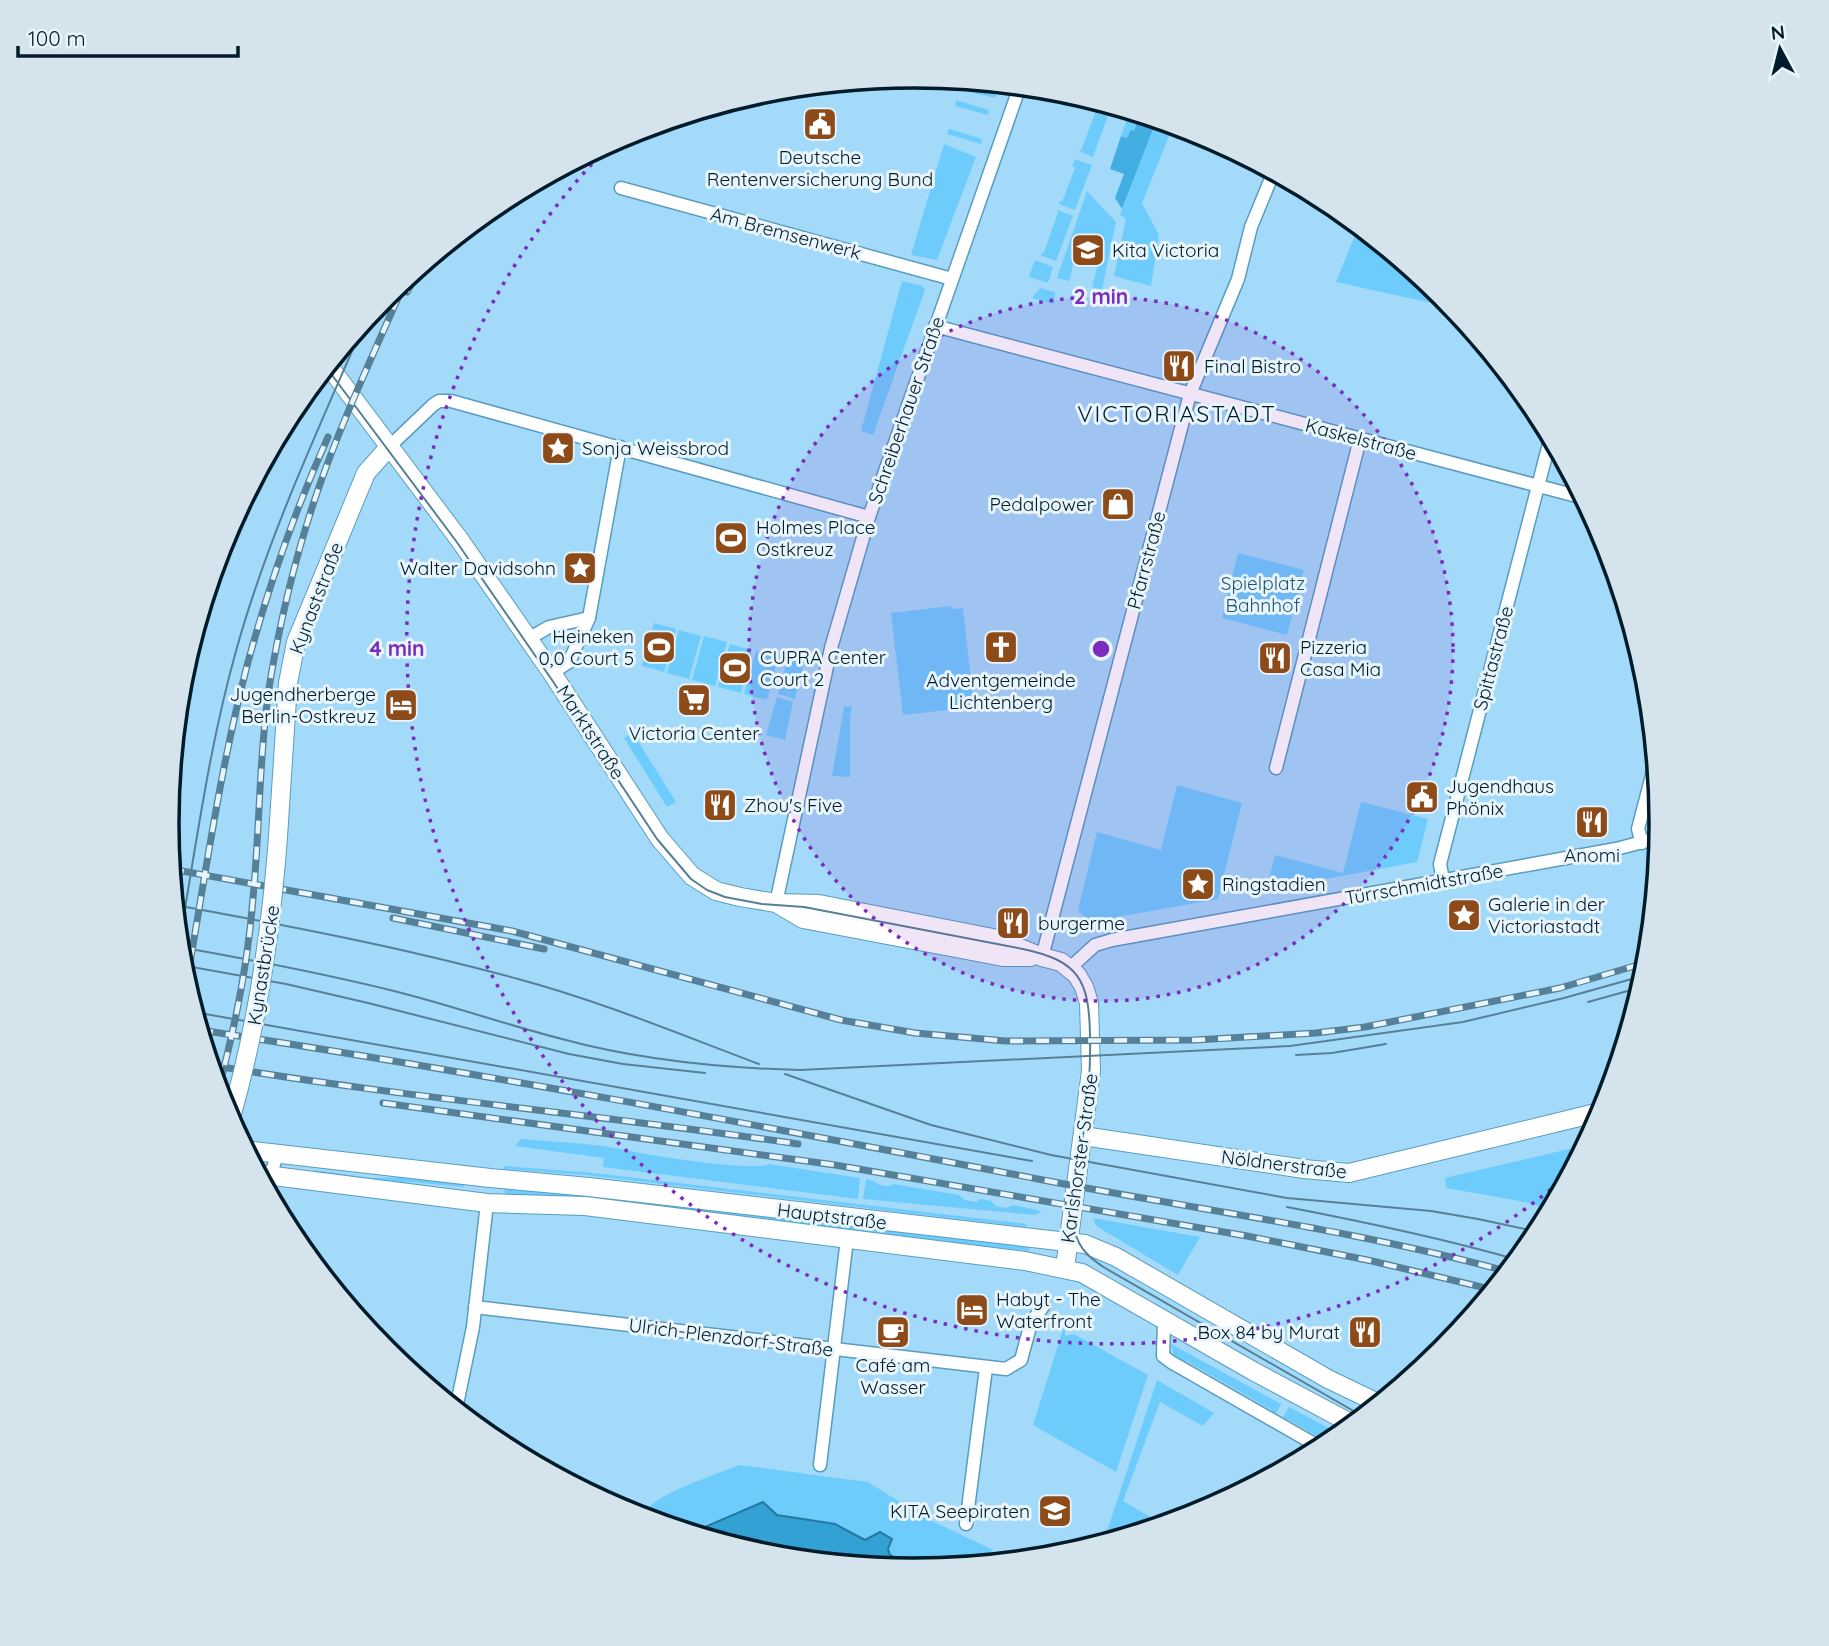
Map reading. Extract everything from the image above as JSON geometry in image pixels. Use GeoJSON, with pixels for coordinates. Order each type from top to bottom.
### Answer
{"type":"FeatureCollection","features":[{"type":"Feature","properties":{"kind":"main road","name":"Marktstraße"},"geometry":{"type":"LineString","coordinates":[[333,372],[390,446],[528,639],[660,838],[685,870],[716,891],[776,904],[820,904],[950,928],[999,939],[1061,962],[1070,968]]}},
{"type":"Feature","properties":{"kind":"main road","name":"Kynaststraße"},"geometry":{"type":"LineString","coordinates":[[280,806],[288,684],[296,642],[366,473],[390,446]]}},
{"type":"Feature","properties":{"kind":"main road","name":"Kynastbrücke"},"geometry":{"type":"LineString","coordinates":[[235,1103],[265,967],[274,895],[280,806]]}},
{"type":"Feature","properties":{"kind":"main road","name":"Karlshorster Straße"},"geometry":{"type":"LineString","coordinates":[[1065,1268],[1091,1071],[1089,1010],[1084,987],[1070,968]]}},
{"type":"Feature","properties":{"kind":"main road","name":"Nöldnerstraße"},"geometry":{"type":"LineString","coordinates":[[1083,1136],[1304,1169],[1349,1173],[1589,1115]]}},
{"type":"Feature","properties":{"kind":"main road","name":"Hauptstraße"},"geometry":{"type":"LineString","coordinates":[[257,1151],[490,1178],[589,1186],[1085,1244],[1116,1257],[1328,1378],[1371,1399]]}},
{"type":"Feature","properties":{"kind":"main road"},"geometry":{"type":"LineString","coordinates":[[486,1203],[490,1178]]}},
{"type":"Feature","properties":{"kind":"main road","name":"Hauptstraße"},"geometry":{"type":"LineString","coordinates":[[272,1181],[486,1203],[585,1206],[1065,1268],[1097,1281],[1164,1321],[1344,1420]]}},
{"type":"Feature","properties":{"kind":"street","name":"Schreiberhauer Straße"},"geometry":{"type":"LineString","coordinates":[[776,904],[831,648],[869,517],[1017,95]]}},
{"type":"Feature","properties":{"kind":"street","name":"Pfarrstraße"},"geometry":{"type":"LineString","coordinates":[[1042,957],[1190,394],[1238,279],[1251,227],[1271,180]]}},
{"type":"Feature","properties":{"kind":"street","name":"Am Bremsenwerk"},"geometry":{"type":"LineString","coordinates":[[621,188],[952,279]]}},
{"type":"Feature","properties":{"kind":"street","name":"Kaskelstraße"},"geometry":{"type":"LineString","coordinates":[[935,327],[1572,495]]}},
{"type":"Feature","properties":{"kind":"street"},"geometry":{"type":"LineString","coordinates":[[390,446],[439,401],[469,404],[869,517]]}},
{"type":"Feature","properties":{"kind":"street"},"geometry":{"type":"LineString","coordinates":[[1276,768],[1360,439]]}},
{"type":"Feature","properties":{"kind":"street"},"geometry":{"type":"LineString","coordinates":[[552,673],[569,662],[589,618],[620,447]]}},
{"type":"Feature","properties":{"kind":"street","name":"Spittastraße"},"geometry":{"type":"LineString","coordinates":[[1443,880],[1440,864],[1548,449]]}},
{"type":"Feature","properties":{"kind":"street"},"geometry":{"type":"LineString","coordinates":[[528,639],[549,627],[589,618]]}},
{"type":"Feature","properties":{"kind":"street"},"geometry":{"type":"LineString","coordinates":[[1642,843],[1638,829],[1649,789]]}},
{"type":"Feature","properties":{"kind":"street","name":"Türrschmidtstraße"},"geometry":{"type":"LineString","coordinates":[[1070,968],[1095,945],[1107,941],[1649,841]]}},
{"type":"Feature","properties":{"kind":"street"},"geometry":{"type":"LineString","coordinates":[[269,1174],[278,1153]]}},
{"type":"Feature","properties":{"kind":"street"},"geometry":{"type":"LineString","coordinates":[[458,1399],[475,1307],[486,1203]]}},
{"type":"Feature","properties":{"kind":"street"},"geometry":{"type":"LineString","coordinates":[[820,1465],[847,1239]]}},
{"type":"Feature","properties":{"kind":"street","name":"Ulrich-Plenzdorf-Straße"},"geometry":{"type":"LineString","coordinates":[[475,1307],[1006,1369],[1021,1360],[1031,1323],[1044,1305]]}},
{"type":"Feature","properties":{"kind":"street"},"geometry":{"type":"LineString","coordinates":[[1164,1321],[1163,1356],[1311,1443]]}},
{"type":"Feature","properties":{"kind":"street"},"geometry":{"type":"LineString","coordinates":[[966,1524],[986,1368]]}},
{"type":"Feature","properties":{"kind":"green space"},"geometry":{"type":"Polygon","coordinates":[[[963,89],[997,92],[995,98],[960,90],[963,89]]]}},
{"type":"Feature","properties":{"kind":"green space"},"geometry":{"type":"Polygon","coordinates":[[[956,100],[989,110],[988,115],[955,106],[956,100]]]}},
{"type":"Feature","properties":{"kind":"green space"},"geometry":{"type":"Polygon","coordinates":[[[1096,111],[1109,114],[1093,157],[1078,151],[1081,150],[1096,111]]]}},
{"type":"Feature","properties":{"kind":"green space"},"geometry":{"type":"Polygon","coordinates":[[[1127,120],[1137,123],[1128,138],[1121,136],[1127,120]]]}},
{"type":"Feature","properties":{"kind":"green space"},"geometry":{"type":"Polygon","coordinates":[[[1154,128],[1170,134],[1142,203],[1159,235],[1151,286],[1114,276],[1126,219],[1120,215],[1154,128]]]}},
{"type":"Feature","properties":{"kind":"green space"},"geometry":{"type":"Polygon","coordinates":[[[949,129],[982,139],[981,144],[947,134],[949,129]]]}},
{"type":"Feature","properties":{"kind":"green space"},"geometry":{"type":"Polygon","coordinates":[[[944,144],[976,157],[937,260],[911,255],[944,144]]]}},
{"type":"Feature","properties":{"kind":"green space"},"geometry":{"type":"Polygon","coordinates":[[[1075,159],[1092,165],[1075,210],[1059,204],[1075,168],[1072,166],[1075,159]]]}},
{"type":"Feature","properties":{"kind":"green space"},"geometry":{"type":"Polygon","coordinates":[[[1087,191],[1116,222],[1102,290],[1092,287],[1104,240],[1081,234],[1069,281],[1057,278],[1087,191]]]}},
{"type":"Feature","properties":{"kind":"green space"},"geometry":{"type":"Polygon","coordinates":[[[1057,210],[1073,216],[1056,261],[1040,255],[1044,252],[1057,210]]]}},
{"type":"Feature","properties":{"kind":"green space"},"geometry":{"type":"Polygon","coordinates":[[[1355,234],[1436,304],[1336,282],[1355,234]]]}},
{"type":"Feature","properties":{"kind":"green space"},"geometry":{"type":"Polygon","coordinates":[[[1035,260],[1053,267],[1048,283],[1029,277],[1035,260]]]}},
{"type":"Feature","properties":{"kind":"green space"},"geometry":{"type":"Polygon","coordinates":[[[902,281],[922,286],[925,290],[873,435],[861,431],[902,281]]]}},
{"type":"Feature","properties":{"kind":"green space"},"geometry":{"type":"Polygon","coordinates":[[[1040,288],[1055,292],[1054,304],[1032,298],[1040,288]]]}},
{"type":"Feature","properties":{"kind":"green space","name":"Spielplatz Bahnhof"},"geometry":{"type":"Polygon","coordinates":[[[1238,553],[1304,570],[1287,635],[1222,618],[1238,553]]]}},
{"type":"Feature","properties":{"kind":"green space"},"geometry":{"type":"Polygon","coordinates":[[[951,606],[952,609],[963,608],[974,707],[903,715],[891,613],[951,606]]]}},
{"type":"Feature","properties":{"kind":"green space","name":"Heineken 0,0 Court 5"},"geometry":{"type":"Polygon","coordinates":[[[654,623],[676,629],[664,672],[642,666],[654,623]]]}},
{"type":"Feature","properties":{"kind":"green space"},"geometry":{"type":"Polygon","coordinates":[[[679,630],[701,636],[689,679],[667,673],[679,630]]]}},
{"type":"Feature","properties":{"kind":"green space"},"geometry":{"type":"Polygon","coordinates":[[[704,636],[727,642],[715,686],[692,680],[704,636]]]}},
{"type":"Feature","properties":{"kind":"green space","name":"CUPRA Center Court 2"},"geometry":{"type":"Polygon","coordinates":[[[730,644],[752,650],[741,693],[718,687],[730,644]]]}},
{"type":"Feature","properties":{"kind":"green space"},"geometry":{"type":"Polygon","coordinates":[[[790,650],[806,654],[795,699],[778,694],[790,650]]]}},
{"type":"Feature","properties":{"kind":"green space"},"geometry":{"type":"Polygon","coordinates":[[[756,651],[778,657],[767,700],[744,694],[756,651]]]}},
{"type":"Feature","properties":{"kind":"green space"},"geometry":{"type":"Polygon","coordinates":[[[777,697],[793,702],[785,740],[766,735],[777,697]]]}},
{"type":"Feature","properties":{"kind":"green space"},"geometry":{"type":"Polygon","coordinates":[[[852,706],[850,777],[832,776],[844,707],[852,706]]]}},
{"type":"Feature","properties":{"kind":"green space"},"geometry":{"type":"Polygon","coordinates":[[[633,733],[676,802],[667,807],[624,738],[633,733]]]}},
{"type":"Feature","properties":{"kind":"green space"},"geometry":{"type":"Polygon","coordinates":[[[1177,785],[1242,803],[1218,899],[1089,922],[1078,910],[1097,832],[1161,850],[1177,785]]]}},
{"type":"Feature","properties":{"kind":"green space"},"geometry":{"type":"Polygon","coordinates":[[[1361,802],[1428,819],[1417,862],[1266,890],[1275,855],[1343,873],[1361,802]]]}},
{"type":"Feature","properties":{"kind":"green space"},"geometry":{"type":"Polygon","coordinates":[[[521,1139],[601,1146],[723,1164],[769,1164],[860,1178],[858,1199],[603,1167],[604,1158],[515,1146],[521,1139]]]}},
{"type":"Feature","properties":{"kind":"green space"},"geometry":{"type":"Polygon","coordinates":[[[1574,1148],[1541,1207],[1446,1188],[1445,1178],[1574,1148]]]}},
{"type":"Feature","properties":{"kind":"green space"},"geometry":{"type":"Polygon","coordinates":[[[504,1166],[594,1173],[1027,1224],[1026,1227],[585,1175],[504,1169],[504,1166]]]}},
{"type":"Feature","properties":{"kind":"green space"},"geometry":{"type":"Polygon","coordinates":[[[314,1170],[371,1178],[413,1177],[464,1184],[464,1187],[412,1182],[375,1183],[314,1175],[314,1170]]]}},
{"type":"Feature","properties":{"kind":"green space"},"geometry":{"type":"Polygon","coordinates":[[[866,1179],[883,1186],[894,1184],[959,1195],[965,1200],[976,1202],[981,1199],[991,1201],[996,1206],[1006,1208],[1013,1205],[1042,1211],[1035,1215],[863,1199],[866,1179]]]}},
{"type":"Feature","properties":{"kind":"green space"},"geometry":{"type":"Polygon","coordinates":[[[504,1188],[594,1194],[1030,1246],[1029,1251],[505,1197],[504,1188]]]}},
{"type":"Feature","properties":{"kind":"green space"},"geometry":{"type":"Polygon","coordinates":[[[1093,1218],[1200,1237],[1178,1275],[1096,1226],[1093,1218]]]}},
{"type":"Feature","properties":{"kind":"green space"},"geometry":{"type":"Polygon","coordinates":[[[1065,1323],[1065,1336],[1074,1334],[1148,1375],[1116,1472],[1033,1425],[1065,1323]]]}},
{"type":"Feature","properties":{"kind":"green space"},"geometry":{"type":"Polygon","coordinates":[[[1171,1344],[1281,1404],[1274,1417],[1272,1410],[1186,1361],[1183,1364],[1174,1356],[1171,1344]]]}},
{"type":"Feature","properties":{"kind":"green space"},"geometry":{"type":"Polygon","coordinates":[[[1157,1380],[1214,1413],[1203,1426],[1160,1402],[1123,1501],[1153,1518],[1106,1533],[1157,1380]]]}},
{"type":"Feature","properties":{"kind":"green space"},"geometry":{"type":"Polygon","coordinates":[[[1289,1407],[1331,1429],[1319,1437],[1287,1419],[1281,1421],[1289,1407]]]}},
{"type":"Feature","properties":{"kind":"green space"},"geometry":{"type":"Polygon","coordinates":[[[739,1465],[868,1482],[924,1517],[993,1550],[988,1554],[963,1557],[895,1558],[890,1555],[888,1549],[835,1524],[777,1515],[763,1502],[705,1527],[647,1508],[700,1480],[739,1465]]]}},
{"type":"Feature","properties":{"kind":"shaded area"},"geometry":{"type":"Polygon","coordinates":[[[1137,123],[1154,128],[1122,209],[1115,198],[1124,174],[1110,169],[1121,136],[1127,138],[1131,130],[1134,131],[1137,123]]]}},
{"type":"Feature","properties":{"kind":"shaded area"},"geometry":{"type":"Polygon","coordinates":[[[763,1502],[777,1515],[835,1524],[865,1540],[880,1532],[892,1539],[888,1549],[890,1555],[895,1558],[818,1552],[771,1544],[705,1527],[763,1502]]]}},
{"type":"Feature","properties":{"kind":"tram line"},"geometry":{"type":"LineString","coordinates":[[184,911],[211,760],[236,651],[279,524],[353,348]]}},
{"type":"Feature","properties":{"kind":"tram line"},"geometry":{"type":"LineString","coordinates":[[332,374],[456,541],[657,839],[691,879],[707,890],[725,897],[762,904],[804,907],[1023,949],[1042,954],[1069,967],[1083,987],[1089,1016],[1088,1098],[1072,1209],[1075,1232],[1083,1248],[1105,1268],[1355,1412]]}},
{"type":"Feature","properties":{"kind":"tram line"},"geometry":{"type":"LineString","coordinates":[[184,907],[304,929],[518,979],[609,1008],[759,1064]]}},
{"type":"Feature","properties":{"kind":"tram line"},"geometry":{"type":"LineString","coordinates":[[190,949],[371,985],[541,1034],[650,1058],[710,1065],[800,1070],[1290,1046],[1463,1022],[1633,979]]}},
{"type":"Feature","properties":{"kind":"tram line"},"geometry":{"type":"LineString","coordinates":[[193,967],[286,984],[569,1054],[623,1064],[705,1073]]}},
{"type":"Feature","properties":{"kind":"tram line"},"geometry":{"type":"LineString","coordinates":[[1588,1002],[1630,990]]}},
{"type":"Feature","properties":{"kind":"tram line"},"geometry":{"type":"LineString","coordinates":[[204,1014],[1032,1161]]}},
{"type":"Feature","properties":{"kind":"tram line"},"geometry":{"type":"LineString","coordinates":[[1296,1055],[1332,1053],[1386,1044]]}},
{"type":"Feature","properties":{"kind":"tram line"},"geometry":{"type":"LineString","coordinates":[[785,1074],[931,1125],[1051,1155],[1287,1198],[1431,1211],[1527,1230]]}},
{"type":"Feature","properties":{"kind":"tram line"},"geometry":{"type":"LineString","coordinates":[[1287,1207],[1403,1231],[1508,1257]]}},
{"type":"Feature","properties":{"kind":"railway"},"geometry":{"type":"LineString","coordinates":[[223,1071],[248,947],[266,709],[285,608],[319,487],[350,407],[397,301]]}},
{"type":"Feature","properties":{"kind":"railway"},"geometry":{"type":"LineString","coordinates":[[191,956],[221,783],[248,662],[284,548],[328,437]]}},
{"type":"Feature","properties":{"kind":"railway"},"geometry":{"type":"LineString","coordinates":[[181,871],[512,931],[841,1020],[915,1033],[1006,1041],[1195,1040],[1316,1033],[1365,1027],[1560,988],[1636,966]]}},
{"type":"Feature","properties":{"kind":"railway"},"geometry":{"type":"LineString","coordinates":[[393,918],[544,949]]}},
{"type":"Feature","properties":{"kind":"railway"},"geometry":{"type":"LineString","coordinates":[[210,1032],[728,1120],[1394,1244],[1499,1269]]}},
{"type":"Feature","properties":{"kind":"railway"},"geometry":{"type":"LineString","coordinates":[[221,1067],[798,1144]]}},
{"type":"Feature","properties":{"kind":"railway"},"geometry":{"type":"LineString","coordinates":[[383,1103],[835,1165],[1247,1236],[1372,1261],[1484,1288]]}},
{"type":"Feature","properties":{"kind":"place","name":"Deutsche Rentenversicherung Bund"},"geometry":{"type":"Point","coordinates":[820,124]}},
{"type":"Feature","properties":{"kind":"place","name":"Kita Victoria"},"geometry":{"type":"Point","coordinates":[1088,250]}},
{"type":"Feature","properties":{"kind":"place","name":"Final Bistro"},"geometry":{"type":"Point","coordinates":[1179,366]}},
{"type":"Feature","properties":{"kind":"place","name":"Sonja Weissbrod"},"geometry":{"type":"Point","coordinates":[558,448]}},
{"type":"Feature","properties":{"kind":"place","name":"Pedalpower"},"geometry":{"type":"Point","coordinates":[1118,504]}},
{"type":"Feature","properties":{"kind":"place","name":"Holmes Place Ostkreuz"},"geometry":{"type":"Point","coordinates":[731,538]}},
{"type":"Feature","properties":{"kind":"place","name":"Walter Davidsohn"},"geometry":{"type":"Point","coordinates":[580,568]}},
{"type":"Feature","properties":{"kind":"place","name":"Heineken 0,0 Court 5"},"geometry":{"type":"Point","coordinates":[659,647]}},
{"type":"Feature","properties":{"kind":"place","name":"Adventgemeinde Lichtenberg"},"geometry":{"type":"Point","coordinates":[1001,647]}},
{"type":"Feature","properties":{"kind":"place","name":"Pizzeria Casa Mia"},"geometry":{"type":"Point","coordinates":[1275,658]}},
{"type":"Feature","properties":{"kind":"place","name":"CUPRA Center Court 2"},"geometry":{"type":"Point","coordinates":[735,668]}},
{"type":"Feature","properties":{"kind":"place","name":"Victoria Center"},"geometry":{"type":"Point","coordinates":[694,700]}},
{"type":"Feature","properties":{"kind":"place","name":"Jugendherberge Berlin-Ostkreuz"},"geometry":{"type":"Point","coordinates":[401,705]}},
{"type":"Feature","properties":{"kind":"place","name":"Jugendhaus Phönix"},"geometry":{"type":"Point","coordinates":[1422,797]}},
{"type":"Feature","properties":{"kind":"place","name":"Zhou's Five"},"geometry":{"type":"Point","coordinates":[720,805]}},
{"type":"Feature","properties":{"kind":"place","name":"Anomi"},"geometry":{"type":"Point","coordinates":[1592,822]}},
{"type":"Feature","properties":{"kind":"place","name":"Ringstadien"},"geometry":{"type":"Point","coordinates":[1198,884]}},
{"type":"Feature","properties":{"kind":"place","name":"Galerie in der Victoriastadt"},"geometry":{"type":"Point","coordinates":[1464,915]}},
{"type":"Feature","properties":{"kind":"place","name":"burgerme"},"geometry":{"type":"Point","coordinates":[1013,923]}},
{"type":"Feature","properties":{"kind":"place","name":"Habyt - The Waterfront"},"geometry":{"type":"Point","coordinates":[972,1310]}},
{"type":"Feature","properties":{"kind":"place","name":"Café am Wasser"},"geometry":{"type":"Point","coordinates":[893,1332]}},
{"type":"Feature","properties":{"kind":"place","name":"Box 84 by Murat"},"geometry":{"type":"Point","coordinates":[1365,1332]}},
{"type":"Feature","properties":{"kind":"place","name":"KITA Seepiraten"},"geometry":{"type":"Point","coordinates":[1055,1511]}},
{"type":"Feature","properties":{"kind":"district","name":"VICTORIASTADT"},"geometry":{"type":"Point","coordinates":[1177,414]}}]}
